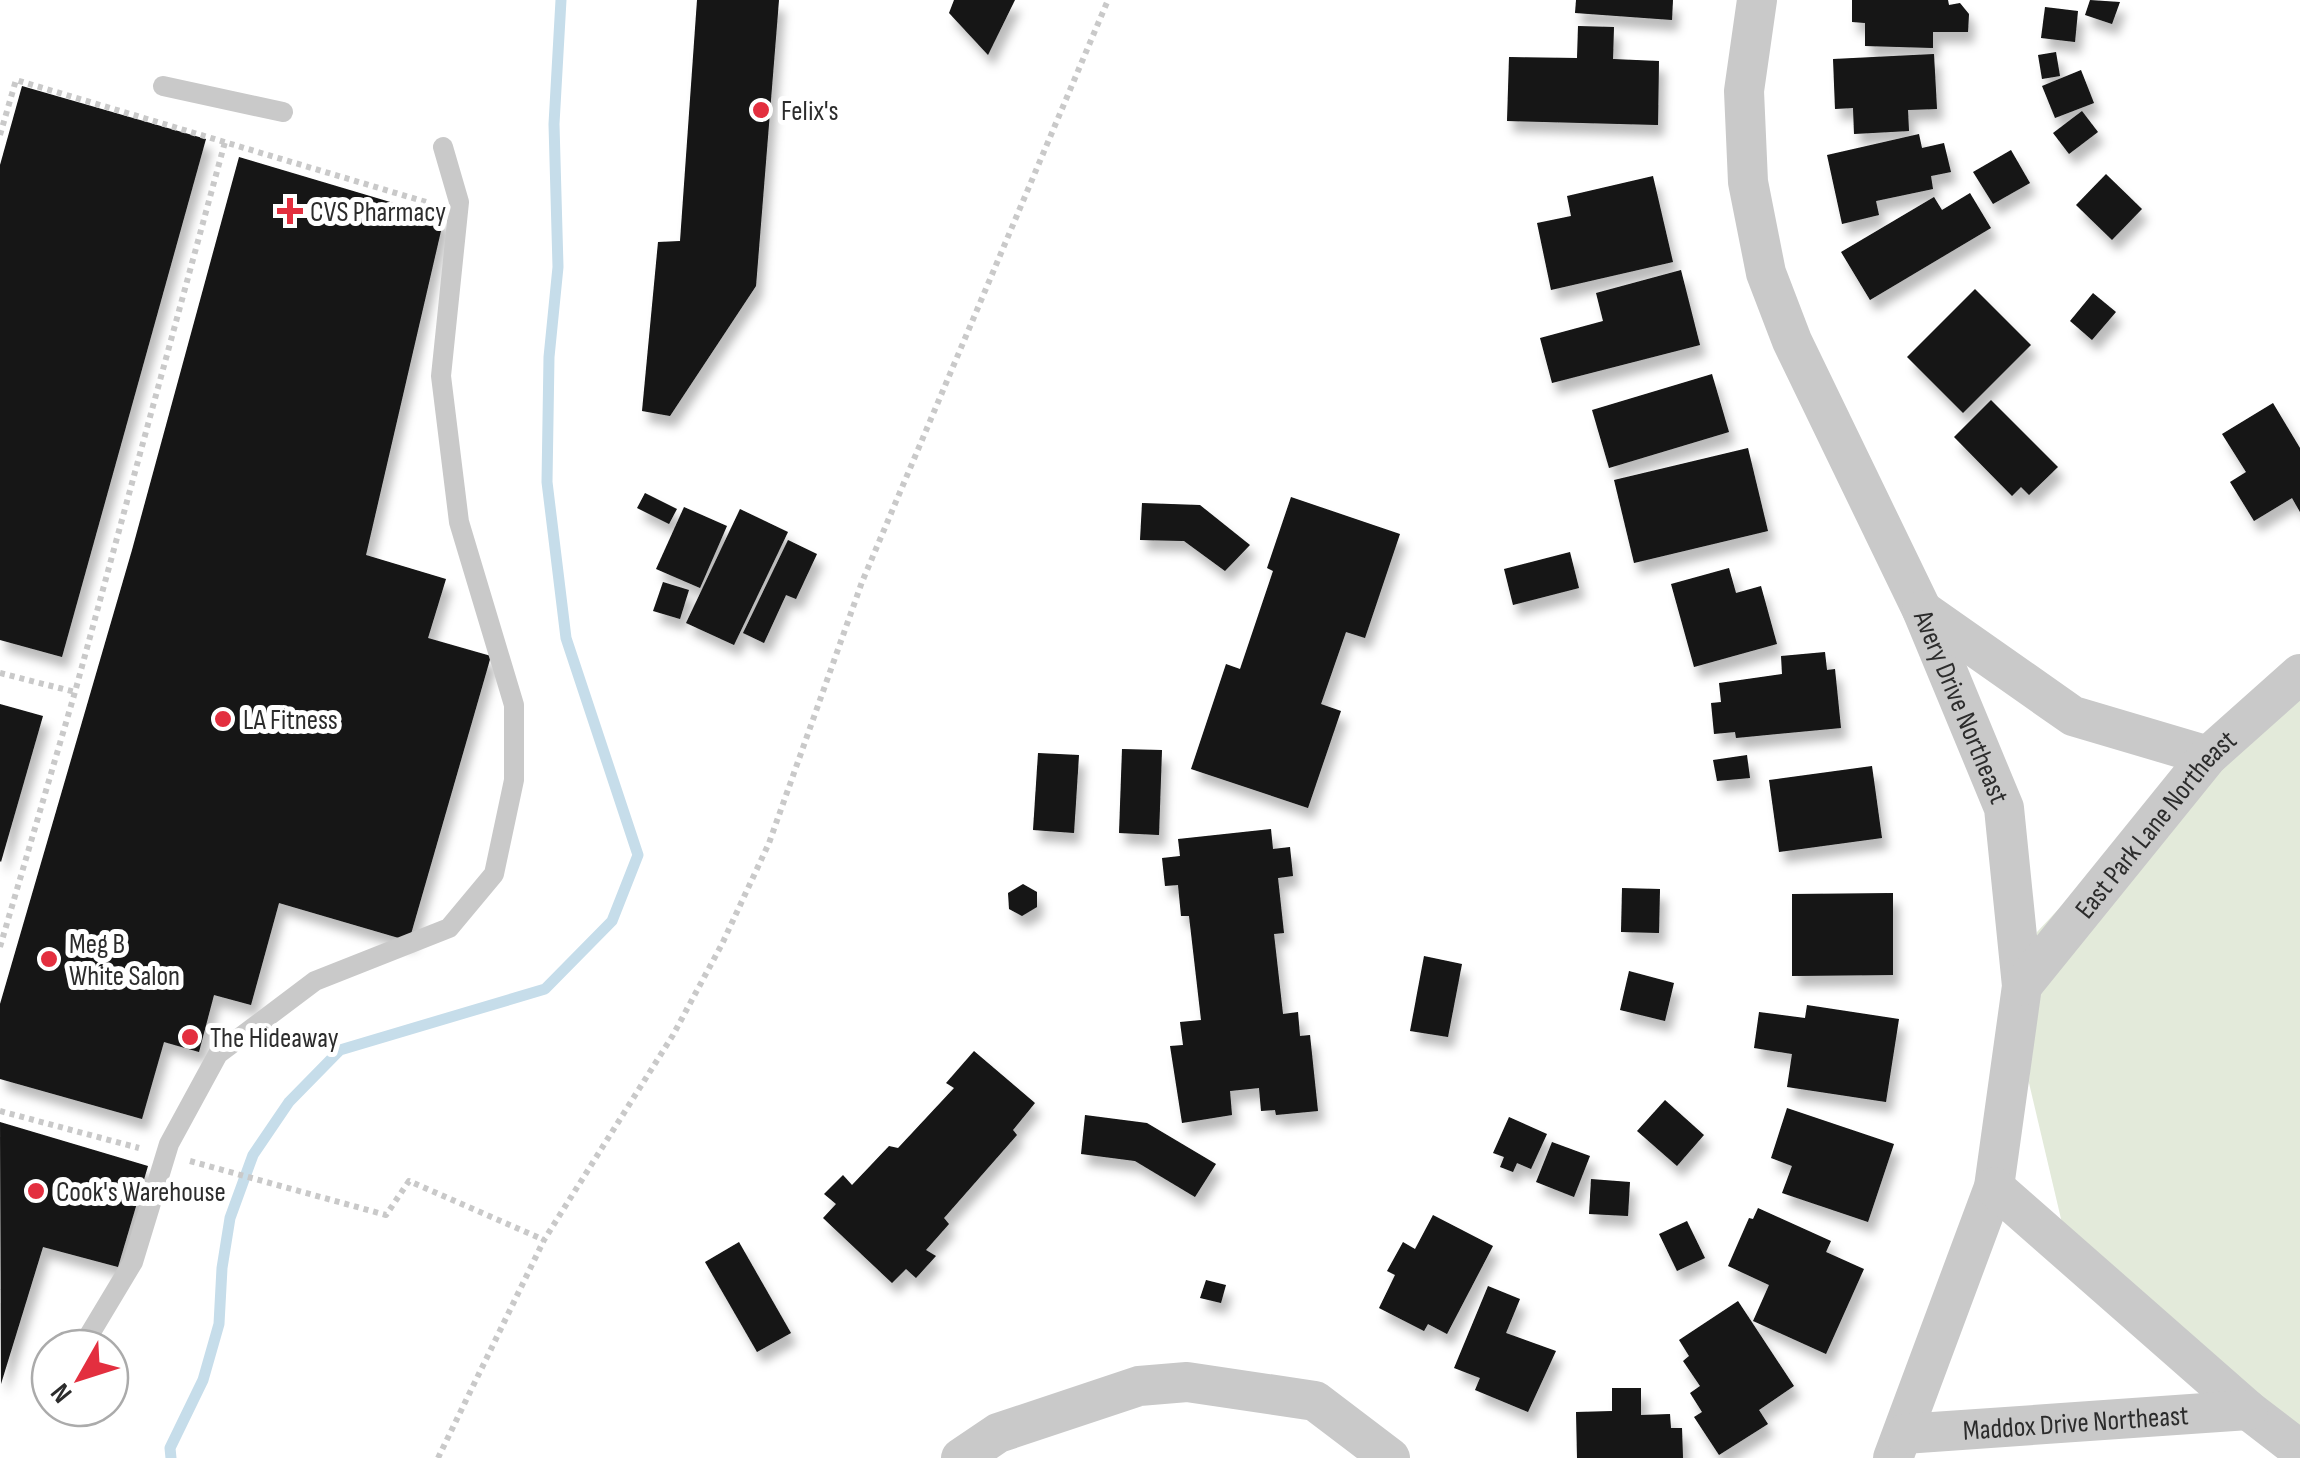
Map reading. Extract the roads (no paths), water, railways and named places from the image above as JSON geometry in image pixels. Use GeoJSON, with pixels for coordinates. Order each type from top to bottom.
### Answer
{"type":"FeatureCollection","features":[{"type":"Feature","properties":{"kind":"street","name":"Avery Drive Northeast"},"geometry":{"type":"LineString","coordinates":[[1757,0],[1745,109],[1748,182],[1766,272],[1792,341],[1922,610],[2004,808],[2022,986],[1994,1187],[1894,1450]]}},
{"type":"Feature","properties":{"kind":"street"},"geometry":{"type":"LineString","coordinates":[[1922,610],[2072,716],[2208,756]]}},
{"type":"Feature","properties":{"kind":"street","name":"East Park Lane Northeast"},"geometry":{"type":"LineString","coordinates":[[2022,986],[2208,756],[2300,674]]}},
{"type":"Feature","properties":{"kind":"street","name":"Maddox Drive Northeast"},"geometry":{"type":"LineString","coordinates":[[1994,1187],[2248,1410],[2300,1450]]}},
{"type":"Feature","properties":{"kind":"street"},"geometry":{"type":"LineString","coordinates":[[961,1458],[998,1433],[1139,1386],[1187,1382],[1315,1400],[1390,1458]]}},
{"type":"Feature","properties":{"kind":"street","name":"Maddox Drive Northeast"},"geometry":{"type":"LineString","coordinates":[[1894,1450],[2248,1410]]}},
{"type":"Feature","properties":{"kind":"lane"},"geometry":{"type":"LineString","coordinates":[[163,86],[283,112]]}},
{"type":"Feature","properties":{"kind":"lane"},"geometry":{"type":"LineString","coordinates":[[93,1328],[132,1262],[218,1054],[315,981],[449,928],[494,874],[514,780],[514,705],[459,522],[441,376],[459,202],[443,147]]}},
{"type":"Feature","properties":{"kind":"waterway"},"geometry":{"type":"LineString","coordinates":[[171,1458],[170,1448],[203,1380],[219,1324],[230,1218],[253,1155],[289,1102],[340,1050],[545,989],[612,921],[638,855],[566,638],[547,482],[549,357],[558,267],[554,124],[561,0]]}},
{"type":"Feature","properties":{"kind":"place","name":"Felix's"},"geometry":{"type":"Point","coordinates":[761,110]}},
{"type":"Feature","properties":{"kind":"place","name":"CVS Pharmacy"},"geometry":{"type":"Point","coordinates":[290,211]}},
{"type":"Feature","properties":{"kind":"place","name":"LA Fitness"},"geometry":{"type":"Point","coordinates":[223,719]}},
{"type":"Feature","properties":{"kind":"place","name":"Meg B White Salon"},"geometry":{"type":"Point","coordinates":[49,959]}},
{"type":"Feature","properties":{"kind":"place","name":"The Hideaway"},"geometry":{"type":"Point","coordinates":[190,1037]}},
{"type":"Feature","properties":{"kind":"place","name":"Cook's Warehouse"},"geometry":{"type":"Point","coordinates":[36,1191]}}]}
